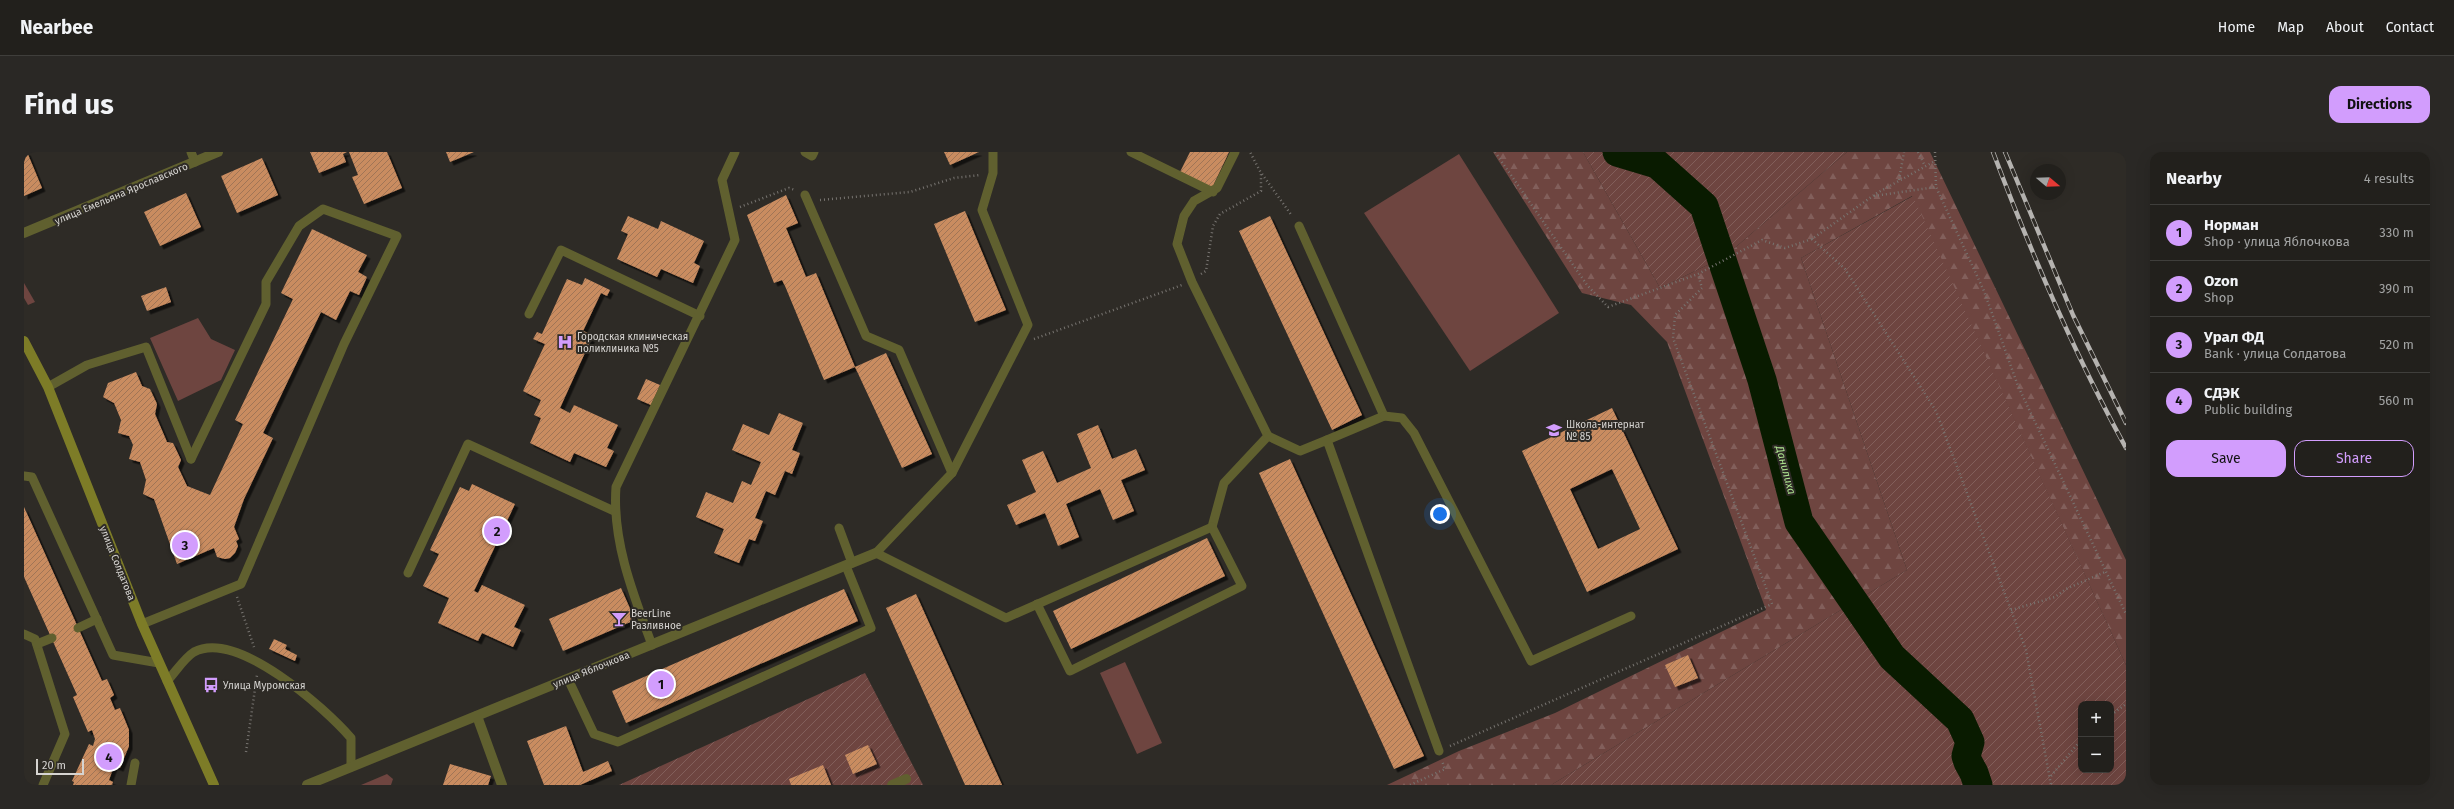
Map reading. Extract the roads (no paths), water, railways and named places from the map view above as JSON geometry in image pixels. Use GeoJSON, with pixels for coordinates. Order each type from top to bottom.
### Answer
{"type":"FeatureCollection","features":[{"type":"Feature","properties":{"kind":"main road","name":"улица Солдатова"},"geometry":{"type":"LineString","coordinates":[[24,341],[27,354],[48,387],[142,624],[214,785]]}},
{"type":"Feature","properties":{"kind":"street","name":"улица Емельяна Ярославского"},"geometry":{"type":"LineString","coordinates":[[24,233],[218,152]]}},
{"type":"Feature","properties":{"kind":"street","name":"улица Яблочкова"},"geometry":{"type":"LineString","coordinates":[[307,785],[876,553]]}},
{"type":"Feature","properties":{"kind":"street"},"geometry":{"type":"LineString","coordinates":[[477,716],[502,785]]}},
{"type":"Feature","properties":{"kind":"street"},"geometry":{"type":"LineString","coordinates":[[892,785],[906,779]]}},
{"type":"Feature","properties":{"kind":"lane"},"geometry":{"type":"LineString","coordinates":[[191,152],[195,162]]}},
{"type":"Feature","properties":{"kind":"lane"},"geometry":{"type":"LineString","coordinates":[[652,645],[629,582],[614,511],[616,487],[700,316],[735,240],[722,180],[734,152]]}},
{"type":"Feature","properties":{"kind":"lane"},"geometry":{"type":"LineString","coordinates":[[805,152],[812,156],[814,152]]}},
{"type":"Feature","properties":{"kind":"lane"},"geometry":{"type":"LineString","coordinates":[[993,152],[993,173],[982,210],[1028,325],[952,473],[876,553],[1006,618],[1212,527]]}},
{"type":"Feature","properties":{"kind":"lane"},"geometry":{"type":"LineString","coordinates":[[1131,152],[1214,192]]}},
{"type":"Feature","properties":{"kind":"lane"},"geometry":{"type":"LineString","coordinates":[[1235,152],[1214,192],[1194,201],[1184,216],[1177,244],[1192,282],[1268,436],[1300,451],[1384,416],[1402,418],[1414,433],[1531,661],[1631,616]]}},
{"type":"Feature","properties":{"kind":"lane"},"geometry":{"type":"LineString","coordinates":[[805,195],[866,336],[899,350],[952,473]]}},
{"type":"Feature","properties":{"kind":"lane"},"geometry":{"type":"LineString","coordinates":[[48,387],[87,365],[146,347],[191,459],[266,304],[266,282],[299,226],[323,209],[397,236],[344,344],[241,584],[142,624]]}},
{"type":"Feature","properties":{"kind":"lane"},"geometry":{"type":"LineString","coordinates":[[1299,226],[1384,416]]}},
{"type":"Feature","properties":{"kind":"lane"},"geometry":{"type":"LineString","coordinates":[[529,314],[560,250],[700,316]]}},
{"type":"Feature","properties":{"kind":"lane"},"geometry":{"type":"LineString","coordinates":[[1037,604],[1070,671],[1242,586],[1212,527],[1224,483],[1268,436]]}},
{"type":"Feature","properties":{"kind":"lane"},"geometry":{"type":"LineString","coordinates":[[1327,440],[1439,751]]}},
{"type":"Feature","properties":{"kind":"lane"},"geometry":{"type":"LineString","coordinates":[[408,573],[468,444],[614,511]]}},
{"type":"Feature","properties":{"kind":"lane"},"geometry":{"type":"LineString","coordinates":[[24,476],[32,477],[113,655],[159,663]]}},
{"type":"Feature","properties":{"kind":"lane"},"geometry":{"type":"LineString","coordinates":[[568,679],[594,734],[618,742],[871,628],[849,564],[839,528]]}},
{"type":"Feature","properties":{"kind":"lane"},"geometry":{"type":"LineString","coordinates":[[78,628],[97,619]]}},
{"type":"Feature","properties":{"kind":"lane"},"geometry":{"type":"LineString","coordinates":[[24,634],[35,639],[65,734],[42,785]]}},
{"type":"Feature","properties":{"kind":"lane"},"geometry":{"type":"LineString","coordinates":[[36,644],[52,638]]}},
{"type":"Feature","properties":{"kind":"lane"},"geometry":{"type":"LineString","coordinates":[[167,681],[194,652],[209,648],[238,652],[252,658],[329,714],[351,738],[351,768]]}},
{"type":"Feature","properties":{"kind":"lane"},"geometry":{"type":"LineString","coordinates":[[131,785],[135,763]]}},
{"type":"Feature","properties":{"kind":"waterway","name":"Данилиха"},"geometry":{"type":"LineString","coordinates":[[1617,152],[1657,164],[1704,206],[1762,380],[1799,522],[1892,657],[1960,720],[1970,742],[1966,756],[1978,785]]}},
{"type":"Feature","properties":{"kind":"railway"},"geometry":{"type":"LineString","coordinates":[[1993,152],[2022,228],[2054,302],[2089,376],[2126,448]]}},
{"type":"Feature","properties":{"kind":"railway"},"geometry":{"type":"LineString","coordinates":[[2005,152],[2073,315],[2126,423]]}},
{"type":"Feature","properties":{"kind":"place","name":"Городская клиническая поликлиника №5"},"geometry":{"type":"Point","coordinates":[565,342]}},
{"type":"Feature","properties":{"kind":"place","name":"Школа-интернат № 85"},"geometry":{"type":"Point","coordinates":[1554,430]}},
{"type":"Feature","properties":{"kind":"place","name":"Ozon"},"geometry":{"type":"Point","coordinates":[497,531]}},
{"type":"Feature","properties":{"kind":"place","name":"Урал ФД"},"geometry":{"type":"Point","coordinates":[185,545]}},
{"type":"Feature","properties":{"kind":"place","name":"BeerLine Разливное"},"geometry":{"type":"Point","coordinates":[619,619]}},
{"type":"Feature","properties":{"kind":"place","name":"Норман"},"geometry":{"type":"Point","coordinates":[661,684]}},
{"type":"Feature","properties":{"kind":"place","name":"Улица Муромская"},"geometry":{"type":"Point","coordinates":[211,685]}},
{"type":"Feature","properties":{"kind":"place","name":"СДЭК"},"geometry":{"type":"Point","coordinates":[109,757]}}]}
